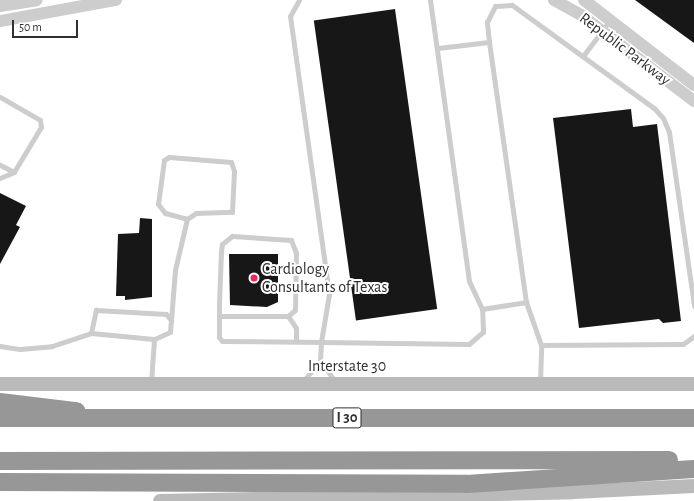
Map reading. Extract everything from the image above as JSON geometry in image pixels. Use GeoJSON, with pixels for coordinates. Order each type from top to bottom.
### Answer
{"type":"FeatureCollection","features":[{"type":"Feature","properties":{"kind":"highway"},"geometry":{"type":"LineString","coordinates":[[0,402],[48,405],[114,418]]}},
{"type":"Feature","properties":{"kind":"highway","name":"I 30"},"geometry":{"type":"LineString","coordinates":[[0,418],[694,418]]}},
{"type":"Feature","properties":{"kind":"highway"},"geometry":{"type":"LineString","coordinates":[[0,461],[694,460]]}},
{"type":"Feature","properties":{"kind":"highway"},"geometry":{"type":"LineString","coordinates":[[0,482],[467,484],[694,470]]}},
{"type":"Feature","properties":{"kind":"main road","name":"Interstate 30"},"geometry":{"type":"LineString","coordinates":[[0,384],[694,384]]}},
{"type":"Feature","properties":{"kind":"main road"},"geometry":{"type":"LineString","coordinates":[[160,501],[574,492],[694,486]]}},
{"type":"Feature","properties":{"kind":"street"},"geometry":{"type":"LineString","coordinates":[[0,6],[37,0]]}},
{"type":"Feature","properties":{"kind":"street"},"geometry":{"type":"LineString","coordinates":[[0,21],[95,2],[116,0]]}},
{"type":"Feature","properties":{"kind":"street","name":"Republic Parkway"},"geometry":{"type":"LineString","coordinates":[[554,0],[602,30],[694,101]]}},
{"type":"Feature","properties":{"kind":"street","name":"Republic Parkway"},"geometry":{"type":"LineString","coordinates":[[584,0],[694,86]]}},
{"type":"Feature","properties":{"kind":"lane"},"geometry":{"type":"LineString","coordinates":[[299,0],[290,16],[329,294],[321,342],[320,362],[300,384]]}},
{"type":"Feature","properties":{"kind":"lane"},"geometry":{"type":"LineString","coordinates":[[219,316],[288,316],[295,310],[296,246],[285,237],[232,236],[222,244],[220,251],[219,316],[222,341],[469,344],[483,332],[482,309],[469,281],[438,48],[430,0]]}},
{"type":"Feature","properties":{"kind":"lane"},"geometry":{"type":"LineString","coordinates":[[540,383],[541,345],[526,302],[489,42],[489,15],[495,6],[504,3],[512,5],[654,108],[669,132],[694,306]]}},
{"type":"Feature","properties":{"kind":"lane"},"geometry":{"type":"LineString","coordinates":[[583,56],[610,20]]}},
{"type":"Feature","properties":{"kind":"lane"},"geometry":{"type":"LineString","coordinates":[[438,48],[489,42]]}},
{"type":"Feature","properties":{"kind":"lane"},"geometry":{"type":"LineString","coordinates":[[0,97],[40,120],[41,128],[14,172],[0,178]]}},
{"type":"Feature","properties":{"kind":"lane"},"geometry":{"type":"LineString","coordinates":[[0,346],[20,349],[52,346],[91,333],[154,339],[170,332],[175,270],[187,219],[196,213],[228,215],[232,212],[234,171],[231,162],[169,157],[164,160],[158,204],[165,212],[187,219]]}},
{"type":"Feature","properties":{"kind":"lane"},"geometry":{"type":"LineString","coordinates":[[0,165],[14,172]]}},
{"type":"Feature","properties":{"kind":"lane"},"geometry":{"type":"LineString","coordinates":[[482,309],[526,302]]}},
{"type":"Feature","properties":{"kind":"lane"},"geometry":{"type":"LineString","coordinates":[[91,333],[96,310],[166,314],[171,320]]}},
{"type":"Feature","properties":{"kind":"lane"},"geometry":{"type":"LineString","coordinates":[[288,316],[296,328],[296,342]]}},
{"type":"Feature","properties":{"kind":"lane"},"geometry":{"type":"LineString","coordinates":[[541,345],[683,344],[694,336]]}},
{"type":"Feature","properties":{"kind":"lane"},"geometry":{"type":"LineString","coordinates":[[151,384],[154,339]]}},
{"type":"Feature","properties":{"kind":"lane"},"geometry":{"type":"LineString","coordinates":[[320,362],[338,383]]}},
{"type":"Feature","properties":{"kind":"building"},"geometry":{"type":"Polygon","coordinates":[[[635,0],[694,0],[694,43],[635,0]]]}},
{"type":"Feature","properties":{"kind":"building"},"geometry":{"type":"Polygon","coordinates":[[[395,9],[437,309],[356,320],[314,20],[395,9]]]}},
{"type":"Feature","properties":{"kind":"building"},"geometry":{"type":"Polygon","coordinates":[[[631,109],[633,127],[657,124],[681,321],[663,323],[659,319],[579,328],[553,118],[631,109]]]}},
{"type":"Feature","properties":{"kind":"building"},"geometry":{"type":"Polygon","coordinates":[[[0,193],[26,206],[16,225],[20,227],[0,264],[0,193]]]}},
{"type":"Feature","properties":{"kind":"building"},"geometry":{"type":"Polygon","coordinates":[[[140,218],[152,219],[152,297],[125,300],[125,296],[116,296],[118,234],[139,233],[140,218]]]}},
{"type":"Feature","properties":{"kind":"building","name":"Cardiology Consultants of Texas"},"geometry":{"type":"Polygon","coordinates":[[[229,254],[278,254],[278,302],[267,307],[230,305],[229,254]]]}},
{"type":"Feature","properties":{"kind":"place","name":"Cardiology Consultants of Texas"},"geometry":{"type":"Point","coordinates":[254,278]}}]}
